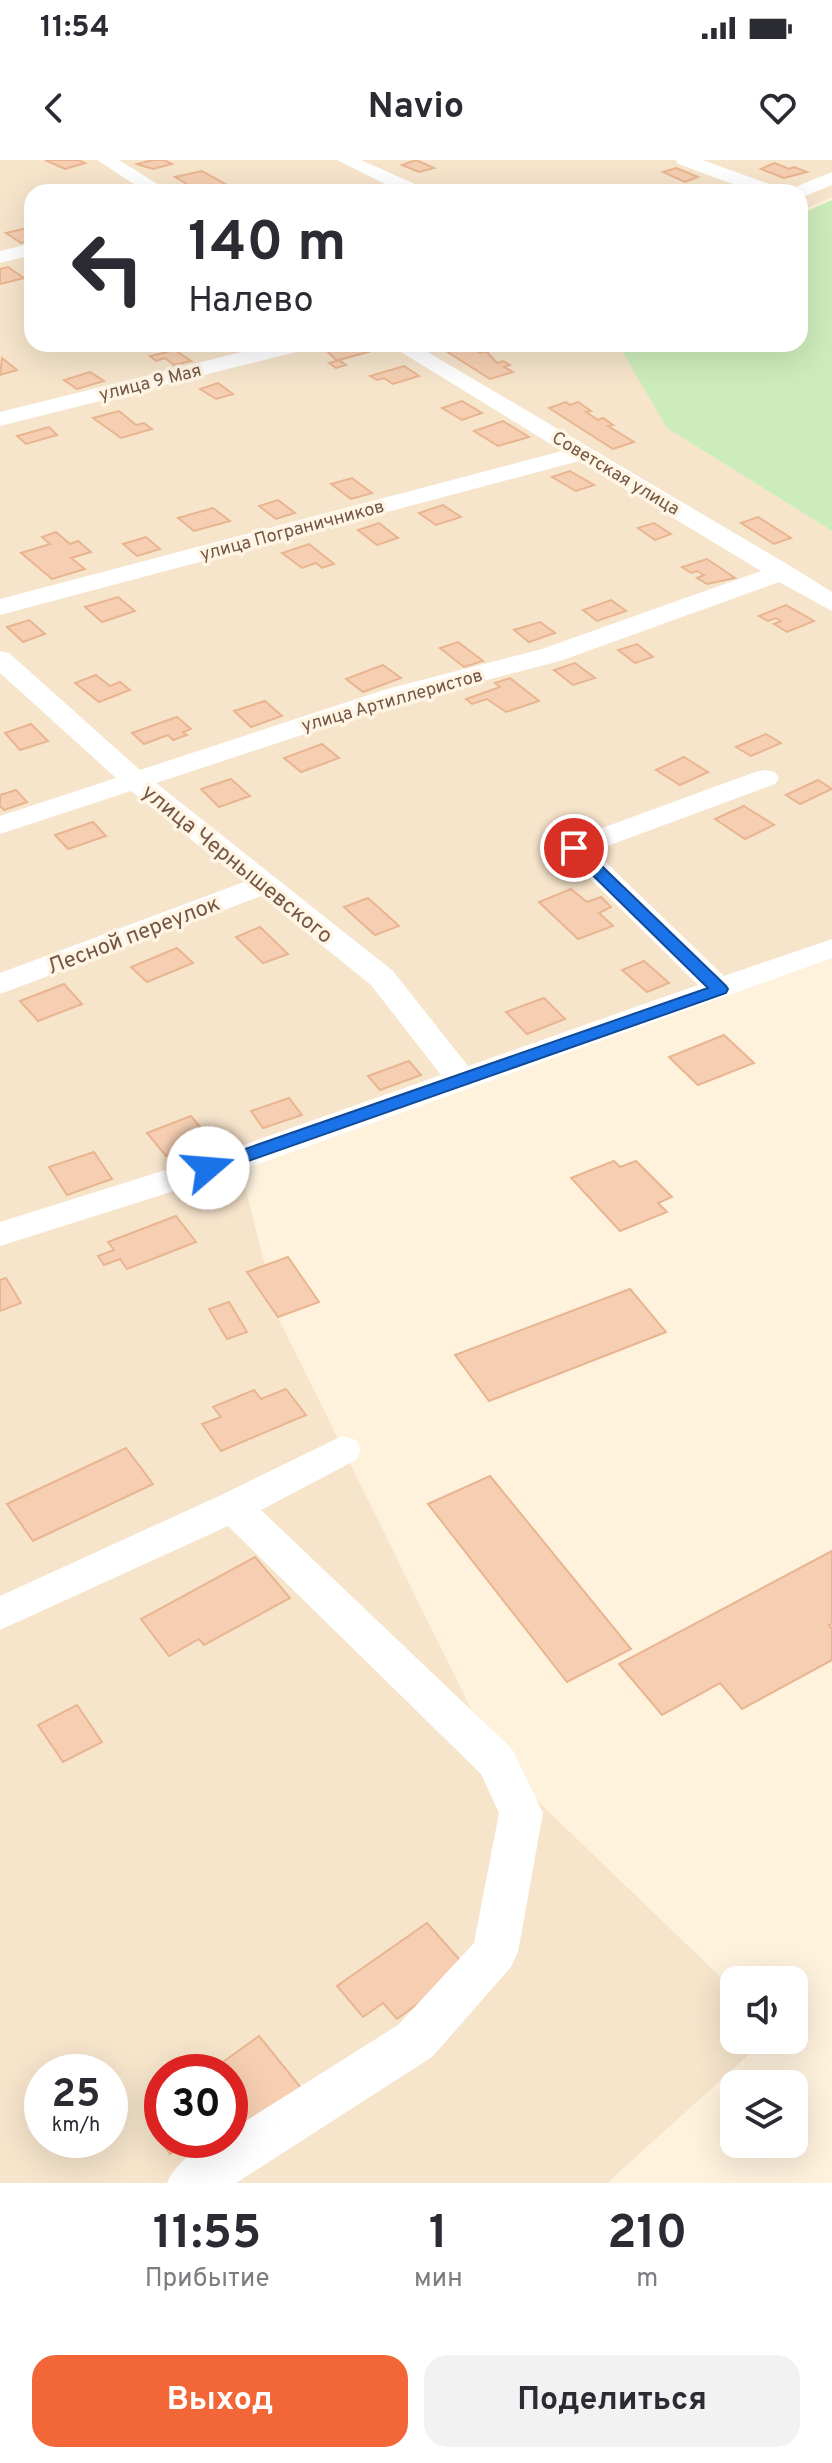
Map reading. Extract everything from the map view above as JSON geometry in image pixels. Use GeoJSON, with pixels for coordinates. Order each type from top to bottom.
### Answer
{"type":"FeatureCollection","features":[{"type":"Feature","properties":{"kind":"street"},"geometry":{"type":"LineString","coordinates":[[106,160],[146,184]]}},
{"type":"Feature","properties":{"kind":"street"},"geometry":{"type":"LineString","coordinates":[[346,160],[399,184]]}},
{"type":"Feature","properties":{"kind":"street"},"geometry":{"type":"LineString","coordinates":[[685,160],[751,184]]}},
{"type":"Feature","properties":{"kind":"street"},"geometry":{"type":"LineString","coordinates":[[808,188],[832,178]]}},
{"type":"Feature","properties":{"kind":"street"},"geometry":{"type":"LineString","coordinates":[[0,257],[24,251]]}},
{"type":"Feature","properties":{"kind":"street","name":"улица 9 Мая"},"geometry":{"type":"LineString","coordinates":[[0,419],[268,352]]}},
{"type":"Feature","properties":{"kind":"street","name":"Советская улица"},"geometry":{"type":"LineString","coordinates":[[413,352],[832,603]]}},
{"type":"Feature","properties":{"kind":"street","name":"улица Пограничников"},"geometry":{"type":"LineString","coordinates":[[0,607],[583,453]]}},
{"type":"Feature","properties":{"kind":"street","name":"улица Артиллеристов"},"geometry":{"type":"LineString","coordinates":[[0,825],[396,695],[551,655],[783,572]]}},
{"type":"Feature","properties":{"kind":"street","name":"улица Чернышевского"},"geometry":{"type":"LineString","coordinates":[[0,659],[135,780],[382,978],[462,1080]]}},
{"type":"Feature","properties":{"kind":"street"},"geometry":{"type":"LineString","coordinates":[[720,989],[574,848],[765,778]]}},
{"type":"Feature","properties":{"kind":"street","name":"Лесной переулок"},"geometry":{"type":"LineString","coordinates":[[0,984],[265,884]]}},
{"type":"Feature","properties":{"kind":"street"},"geometry":{"type":"LineString","coordinates":[[0,1234],[238,1159],[832,948]]}},
{"type":"Feature","properties":{"kind":"street"},"geometry":{"type":"LineString","coordinates":[[0,1614],[233,1507],[342,1450]]}},
{"type":"Feature","properties":{"kind":"street"},"geometry":{"type":"LineString","coordinates":[[192,2183],[415,2041],[495,1952],[521,1813],[497,1762],[233,1507]]}},
{"type":"Feature","properties":{"kind":"shaded area"},"geometry":{"type":"Polygon","coordinates":[[[0,160],[832,160],[832,197],[808,208],[808,184],[24,184],[24,352],[634,352],[667,428],[832,531],[832,948],[238,1159],[278,1317],[497,1762],[720,1977],[720,2054],[750,2054],[732,2070],[720,2070],[720,2081],[607,2183],[0,2183],[0,160]]]}},
{"type":"Feature","properties":{"kind":"green space"},"geometry":{"type":"Polygon","coordinates":[[[832,200],[832,531],[667,428],[623,352],[808,352],[808,210],[832,200]]]}},
{"type":"Feature","properties":{"kind":"building"},"geometry":{"type":"Polygon","coordinates":[[[45,160],[78,160],[85,163],[65,169],[45,160]]]}},
{"type":"Feature","properties":{"kind":"building"},"geometry":{"type":"Polygon","coordinates":[[[153,160],[172,164],[153,169],[137,164],[153,160]]]}},
{"type":"Feature","properties":{"kind":"building"},"geometry":{"type":"Polygon","coordinates":[[[416,160],[434,168],[419,172],[402,165],[416,160]]]}},
{"type":"Feature","properties":{"kind":"building"},"geometry":{"type":"Polygon","coordinates":[[[774,163],[807,172],[784,178],[761,169],[774,163]]]}},
{"type":"Feature","properties":{"kind":"building"},"geometry":{"type":"Polygon","coordinates":[[[676,168],[698,177],[685,182],[663,172],[676,168]]]}},
{"type":"Feature","properties":{"kind":"building"},"geometry":{"type":"Polygon","coordinates":[[[202,171],[225,184],[187,184],[175,177],[202,171]]]}},
{"type":"Feature","properties":{"kind":"building"},"geometry":{"type":"Polygon","coordinates":[[[24,229],[24,242],[21,243],[6,233],[24,229]]]}},
{"type":"Feature","properties":{"kind":"building"},"geometry":{"type":"Polygon","coordinates":[[[8,267],[24,278],[0,284],[0,269],[8,267]]]}},
{"type":"Feature","properties":{"kind":"building"},"geometry":{"type":"Polygon","coordinates":[[[178,352],[191,361],[174,365],[165,358],[156,361],[150,356],[178,352]]]}},
{"type":"Feature","properties":{"kind":"building"},"geometry":{"type":"Polygon","coordinates":[[[328,352],[368,352],[339,360],[346,365],[336,368],[329,363],[337,361],[328,352]]]}},
{"type":"Feature","properties":{"kind":"building"},"geometry":{"type":"Polygon","coordinates":[[[448,352],[487,352],[497,363],[503,361],[510,365],[504,367],[513,372],[490,379],[448,352]]]}},
{"type":"Feature","properties":{"kind":"building"},"geometry":{"type":"Polygon","coordinates":[[[2,358],[17,370],[0,375],[2,358]]]}},
{"type":"Feature","properties":{"kind":"building"},"geometry":{"type":"Polygon","coordinates":[[[404,366],[419,376],[393,384],[384,378],[377,380],[370,376],[404,366]]]}},
{"type":"Feature","properties":{"kind":"building"},"geometry":{"type":"Polygon","coordinates":[[[90,372],[104,381],[77,389],[64,380],[90,372]]]}},
{"type":"Feature","properties":{"kind":"building"},"geometry":{"type":"Polygon","coordinates":[[[218,383],[233,394],[216,399],[200,389],[218,383]]]}},
{"type":"Feature","properties":{"kind":"building"},"geometry":{"type":"Polygon","coordinates":[[[462,401],[482,413],[462,420],[442,408],[462,401]]]}},
{"type":"Feature","properties":{"kind":"building"},"geometry":{"type":"Polygon","coordinates":[[[566,402],[570,405],[578,402],[591,411],[586,412],[598,420],[603,418],[613,425],[608,426],[634,442],[613,449],[549,408],[566,402]]]}},
{"type":"Feature","properties":{"kind":"building"},"geometry":{"type":"Polygon","coordinates":[[[119,411],[136,425],[144,423],[152,429],[121,438],[93,418],[119,411]]]}},
{"type":"Feature","properties":{"kind":"building"},"geometry":{"type":"Polygon","coordinates":[[[503,421],[529,437],[498,446],[474,431],[503,421]]]}},
{"type":"Feature","properties":{"kind":"building"},"geometry":{"type":"Polygon","coordinates":[[[49,427],[57,435],[26,444],[17,436],[49,427]]]}},
{"type":"Feature","properties":{"kind":"building"},"geometry":{"type":"Polygon","coordinates":[[[570,471],[594,485],[576,491],[552,477],[570,471]]]}},
{"type":"Feature","properties":{"kind":"building"},"geometry":{"type":"Polygon","coordinates":[[[352,478],[372,493],[351,499],[331,484],[352,478]]]}},
{"type":"Feature","properties":{"kind":"building"},"geometry":{"type":"Polygon","coordinates":[[[278,500],[295,513],[276,519],[259,506],[278,500]]]}},
{"type":"Feature","properties":{"kind":"building"},"geometry":{"type":"Polygon","coordinates":[[[443,505],[461,517],[436,525],[419,513],[443,505]]]}},
{"type":"Feature","properties":{"kind":"building"},"geometry":{"type":"Polygon","coordinates":[[[213,508],[230,521],[194,531],[178,518],[213,508]]]}},
{"type":"Feature","properties":{"kind":"building"},"geometry":{"type":"Polygon","coordinates":[[[758,517],[791,538],[774,544],[741,523],[758,517]]]}},
{"type":"Feature","properties":{"kind":"building"},"geometry":{"type":"Polygon","coordinates":[[[379,523],[398,538],[377,545],[358,530],[379,523]]]}},
{"type":"Feature","properties":{"kind":"building"},"geometry":{"type":"Polygon","coordinates":[[[654,523],[671,534],[655,540],[638,528],[654,523]]]}},
{"type":"Feature","properties":{"kind":"building"},"geometry":{"type":"Polygon","coordinates":[[[56,532],[70,544],[78,541],[91,552],[71,558],[85,569],[52,579],[21,553],[50,544],[42,537],[56,532]]]}},
{"type":"Feature","properties":{"kind":"building"},"geometry":{"type":"Polygon","coordinates":[[[146,537],[160,549],[137,556],[123,544],[146,537]]]}},
{"type":"Feature","properties":{"kind":"building"},"geometry":{"type":"Polygon","coordinates":[[[309,544],[334,564],[322,568],[316,563],[302,568],[282,553],[309,544]]]}},
{"type":"Feature","properties":{"kind":"building"},"geometry":{"type":"Polygon","coordinates":[[[707,559],[735,578],[707,584],[697,578],[704,575],[697,571],[691,573],[682,567],[707,559]]]}},
{"type":"Feature","properties":{"kind":"building"},"geometry":{"type":"Polygon","coordinates":[[[118,597],[135,611],[102,622],[85,607],[118,597]]]}},
{"type":"Feature","properties":{"kind":"building"},"geometry":{"type":"Polygon","coordinates":[[[611,600],[626,611],[597,621],[583,610],[611,600]]]}},
{"type":"Feature","properties":{"kind":"building"},"geometry":{"type":"Polygon","coordinates":[[[786,605],[814,621],[787,632],[774,624],[781,621],[776,618],[768,621],[759,616],[786,605]]]}},
{"type":"Feature","properties":{"kind":"building"},"geometry":{"type":"Polygon","coordinates":[[[29,620],[45,634],[23,642],[7,627],[29,620]]]}},
{"type":"Feature","properties":{"kind":"building"},"geometry":{"type":"Polygon","coordinates":[[[540,622],[555,633],[529,642],[514,630],[540,622]]]}},
{"type":"Feature","properties":{"kind":"building"},"geometry":{"type":"Polygon","coordinates":[[[458,642],[483,661],[464,667],[440,648],[458,642]]]}},
{"type":"Feature","properties":{"kind":"building"},"geometry":{"type":"Polygon","coordinates":[[[637,644],[653,657],[635,663],[618,650],[637,644]]]}},
{"type":"Feature","properties":{"kind":"building"},"geometry":{"type":"Polygon","coordinates":[[[575,663],[595,678],[573,685],[554,670],[575,663]]]}},
{"type":"Feature","properties":{"kind":"building"},"geometry":{"type":"Polygon","coordinates":[[[383,665],[401,678],[363,692],[346,679],[383,665]]]}},
{"type":"Feature","properties":{"kind":"building"},"geometry":{"type":"Polygon","coordinates":[[[96,675],[110,686],[120,682],[130,690],[99,702],[75,683],[96,675]]]}},
{"type":"Feature","properties":{"kind":"building"},"geometry":{"type":"Polygon","coordinates":[[[510,678],[539,701],[506,712],[487,699],[472,704],[466,699],[500,687],[495,683],[510,678]]]}},
{"type":"Feature","properties":{"kind":"building"},"geometry":{"type":"Polygon","coordinates":[[[265,701],[282,716],[251,727],[234,711],[265,701]]]}},
{"type":"Feature","properties":{"kind":"building"},"geometry":{"type":"Polygon","coordinates":[[[177,717],[191,729],[183,732],[187,735],[173,740],[168,735],[144,744],[132,733],[177,717]]]}},
{"type":"Feature","properties":{"kind":"building"},"geometry":{"type":"Polygon","coordinates":[[[31,724],[48,741],[20,750],[5,733],[31,724]]]}},
{"type":"Feature","properties":{"kind":"building"},"geometry":{"type":"Polygon","coordinates":[[[766,734],[781,743],[751,756],[736,747],[766,734]]]}},
{"type":"Feature","properties":{"kind":"building"},"geometry":{"type":"Polygon","coordinates":[[[322,744],[339,758],[301,772],[284,758],[322,744]]]}},
{"type":"Feature","properties":{"kind":"building"},"geometry":{"type":"Polygon","coordinates":[[[684,757],[708,772],[680,785],[656,770],[684,757]]]}},
{"type":"Feature","properties":{"kind":"building"},"geometry":{"type":"Polygon","coordinates":[[[231,779],[250,796],[219,807],[201,789],[231,779]]]}},
{"type":"Feature","properties":{"kind":"building"},"geometry":{"type":"Polygon","coordinates":[[[818,780],[832,789],[800,804],[786,795],[818,780]]]}},
{"type":"Feature","properties":{"kind":"building"},"geometry":{"type":"Polygon","coordinates":[[[16,790],[27,802],[4,810],[0,806],[0,795],[16,790]]]}},
{"type":"Feature","properties":{"kind":"building"},"geometry":{"type":"Polygon","coordinates":[[[744,806],[774,825],[745,839],[715,819],[744,806]]]}},
{"type":"Feature","properties":{"kind":"building"},"geometry":{"type":"Polygon","coordinates":[[[93,822],[106,836],[68,849],[55,835],[93,822]]]}},
{"type":"Feature","properties":{"kind":"building"},"geometry":{"type":"Polygon","coordinates":[[[571,889],[587,902],[601,897],[611,907],[599,913],[613,926],[578,939],[539,902],[571,889]]]}},
{"type":"Feature","properties":{"kind":"building"},"geometry":{"type":"Polygon","coordinates":[[[368,898],[399,926],[375,935],[344,907],[368,898]]]}},
{"type":"Feature","properties":{"kind":"building"},"geometry":{"type":"Polygon","coordinates":[[[260,927],[288,954],[263,963],[236,937],[260,927]]]}},
{"type":"Feature","properties":{"kind":"building"},"geometry":{"type":"Polygon","coordinates":[[[177,948],[193,963],[147,982],[131,967],[177,948]]]}},
{"type":"Feature","properties":{"kind":"building"},"geometry":{"type":"Polygon","coordinates":[[[644,961],[669,983],[647,992],[622,970],[644,961]]]}},
{"type":"Feature","properties":{"kind":"building"},"geometry":{"type":"Polygon","coordinates":[[[64,984],[82,1004],[38,1021],[20,1001],[64,984]]]}},
{"type":"Feature","properties":{"kind":"building"},"geometry":{"type":"Polygon","coordinates":[[[544,998],[565,1019],[527,1034],[506,1012],[544,998]]]}},
{"type":"Feature","properties":{"kind":"building"},"geometry":{"type":"Polygon","coordinates":[[[724,1035],[754,1063],[698,1085],[669,1057],[724,1035]]]}},
{"type":"Feature","properties":{"kind":"building"},"geometry":{"type":"Polygon","coordinates":[[[409,1061],[421,1075],[380,1090],[368,1076],[409,1061]]]}},
{"type":"Feature","properties":{"kind":"building"},"geometry":{"type":"Polygon","coordinates":[[[289,1098],[302,1115],[263,1128],[251,1111],[289,1098]]]}},
{"type":"Feature","properties":{"kind":"building"},"geometry":{"type":"Polygon","coordinates":[[[191,1116],[210,1139],[166,1156],[147,1133],[191,1116]]]}},
{"type":"Feature","properties":{"kind":"building"},"geometry":{"type":"Polygon","coordinates":[[[94,1152],[112,1179],[67,1195],[49,1167],[94,1152]]]}},
{"type":"Feature","properties":{"kind":"building"},"geometry":{"type":"Polygon","coordinates":[[[614,1161],[620,1167],[636,1161],[672,1197],[658,1203],[667,1212],[620,1231],[571,1178],[614,1161]]]}},
{"type":"Feature","properties":{"kind":"building"},"geometry":{"type":"Polygon","coordinates":[[[176,1216],[196,1242],[127,1269],[120,1259],[104,1265],[98,1256],[114,1250],[108,1242],[176,1216]]]}},
{"type":"Feature","properties":{"kind":"building"},"geometry":{"type":"Polygon","coordinates":[[[288,1257],[319,1302],[278,1317],[247,1272],[288,1257]]]}},
{"type":"Feature","properties":{"kind":"building"},"geometry":{"type":"Polygon","coordinates":[[[6,1278],[21,1303],[0,1311],[0,1280],[6,1278]]]}},
{"type":"Feature","properties":{"kind":"building"},"geometry":{"type":"Polygon","coordinates":[[[630,1289],[666,1332],[489,1401],[455,1355],[630,1289]]]}},
{"type":"Feature","properties":{"kind":"building"},"geometry":{"type":"Polygon","coordinates":[[[229,1302],[247,1332],[227,1339],[209,1309],[229,1302]]]}},
{"type":"Feature","properties":{"kind":"building"},"geometry":{"type":"Polygon","coordinates":[[[286,1389],[306,1415],[221,1451],[202,1424],[221,1417],[213,1407],[254,1390],[261,1399],[286,1389]]]}},
{"type":"Feature","properties":{"kind":"building"},"geometry":{"type":"Polygon","coordinates":[[[126,1448],[153,1484],[33,1541],[7,1504],[126,1448]]]}},
{"type":"Feature","properties":{"kind":"building"},"geometry":{"type":"Polygon","coordinates":[[[490,1476],[631,1649],[567,1682],[428,1504],[490,1476]]]}},
{"type":"Feature","properties":{"kind":"building"},"geometry":{"type":"Polygon","coordinates":[[[832,1551],[832,1624],[829,1625],[832,1629],[832,1660],[742,1709],[720,1683],[662,1715],[619,1664],[832,1551]]]}},
{"type":"Feature","properties":{"kind":"building"},"geometry":{"type":"Polygon","coordinates":[[[255,1557],[290,1598],[204,1645],[199,1639],[169,1656],[141,1619],[255,1557]]]}},
{"type":"Feature","properties":{"kind":"building"},"geometry":{"type":"Polygon","coordinates":[[[77,1705],[102,1742],[63,1762],[38,1725],[77,1705]]]}},
{"type":"Feature","properties":{"kind":"building"},"geometry":{"type":"Polygon","coordinates":[[[427,1923],[467,1968],[397,2019],[383,2003],[363,2017],[337,1986],[427,1923]]]}},
{"type":"Feature","properties":{"kind":"building"},"geometry":{"type":"Polygon","coordinates":[[[259,2036],[302,2089],[248,2128],[248,2054],[234,2054],[259,2036]]]}},
{"type":"Feature","properties":{"kind":"route"},"geometry":{"type":"LineString","coordinates":[[208,1168],[720,989],[574,848]]}}]}
